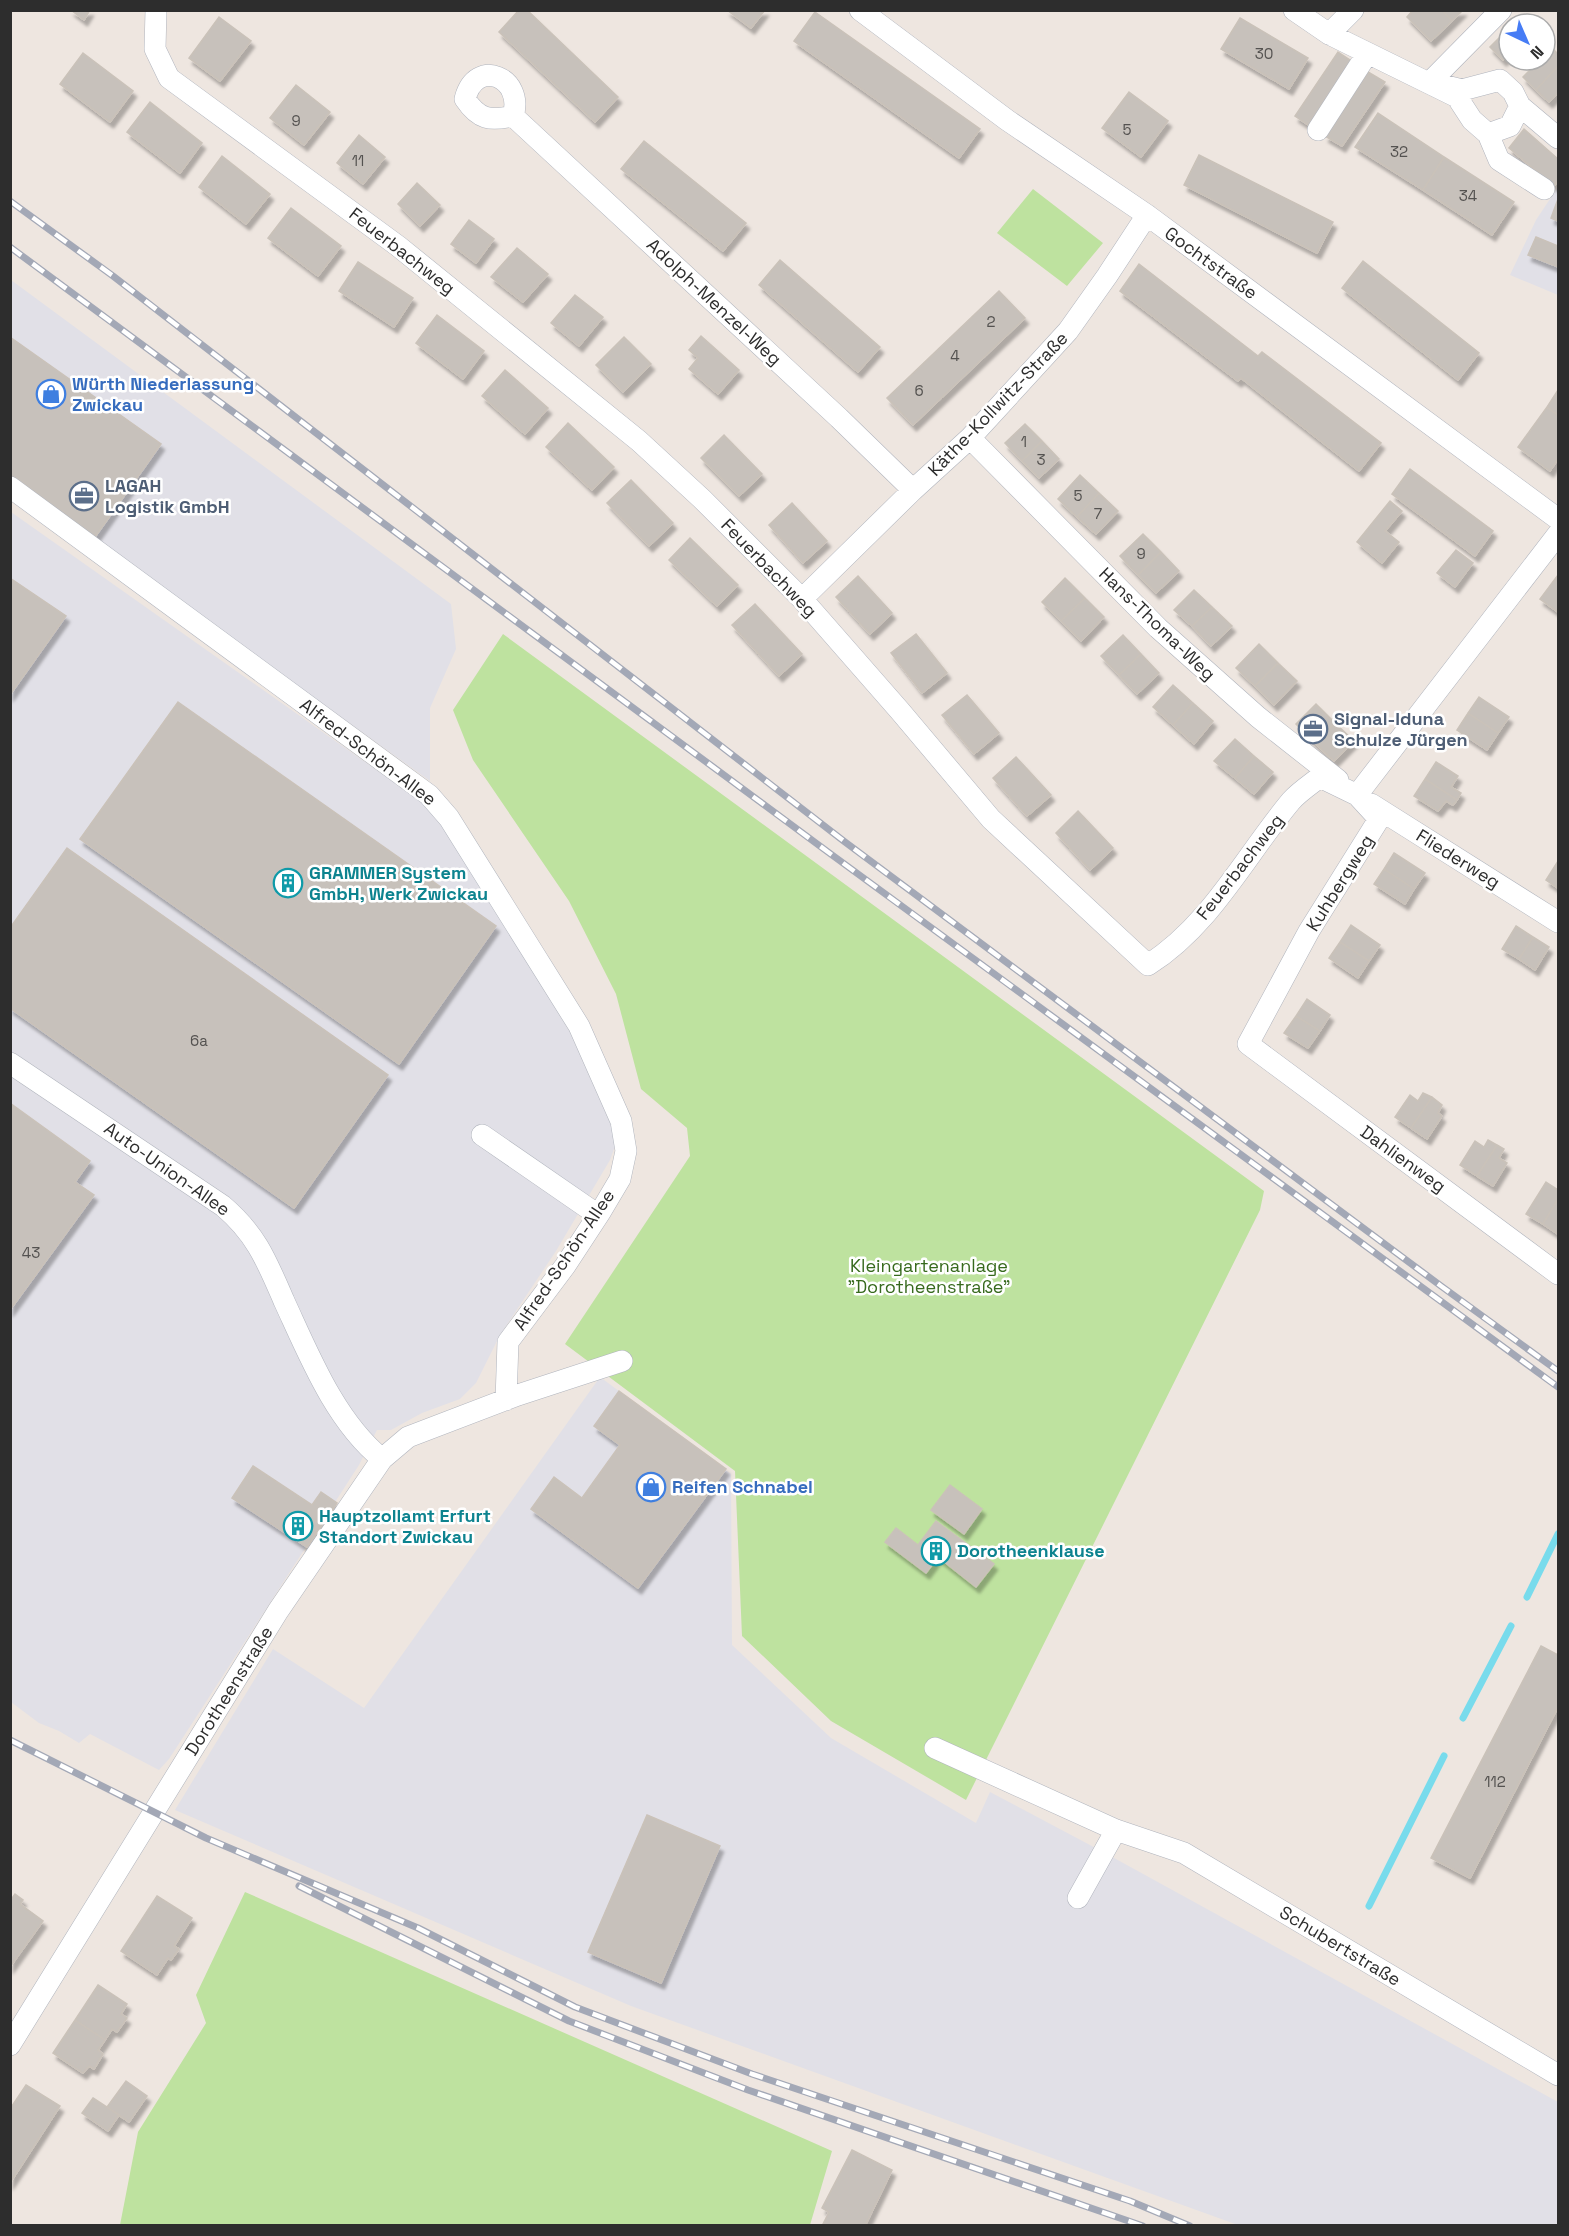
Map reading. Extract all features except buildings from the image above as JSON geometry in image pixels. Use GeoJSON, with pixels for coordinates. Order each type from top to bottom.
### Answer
{"type":"FeatureCollection","features":[{"type":"Feature","properties":{"kind":"street","name":"Feuerbachweg"},"geometry":{"type":"LineString","coordinates":[[156,10],[155,49],[169,78],[398,246],[639,441],[702,499],[802,599],[991,819],[1148,965],[1164,954],[1208,911],[1299,794],[1320,777],[1357,795]]}},
{"type":"Feature","properties":{"kind":"street","name":"Gochtstraße"},"geometry":{"type":"LineString","coordinates":[[860,10],[1007,120],[1146,215],[1558,519]]}},
{"type":"Feature","properties":{"kind":"street"},"geometry":{"type":"LineString","coordinates":[[1294,10],[1329,34],[1457,97],[1472,120],[1488,134],[1499,159],[1544,189]]}},
{"type":"Feature","properties":{"kind":"street"},"geometry":{"type":"LineString","coordinates":[[1329,34],[1353,10]]}},
{"type":"Feature","properties":{"kind":"street"},"geometry":{"type":"LineString","coordinates":[[1430,82],[1501,10]]}},
{"type":"Feature","properties":{"kind":"street"},"geometry":{"type":"LineString","coordinates":[[1318,130],[1367,54]]}},
{"type":"Feature","properties":{"kind":"street"},"geometry":{"type":"LineString","coordinates":[[1430,82],[1462,90],[1500,80],[1513,92],[1520,106],[1558,138]]}},
{"type":"Feature","properties":{"kind":"street"},"geometry":{"type":"LineString","coordinates":[[1488,134],[1510,126],[1520,106]]}},
{"type":"Feature","properties":{"kind":"street","name":"Adolph-Menzel-Weg"},"geometry":{"type":"LineString","coordinates":[[513,116],[840,418],[913,490]]}},
{"type":"Feature","properties":{"kind":"street","name":"Käthe-Kollwitz-Straße"},"geometry":{"type":"LineString","coordinates":[[802,599],[913,490],[970,438],[1068,332],[1146,215]]}},
{"type":"Feature","properties":{"kind":"street","name":"Hans-Thoma-Weg"},"geometry":{"type":"LineString","coordinates":[[970,438],[1158,628],[1258,717],[1357,795]]}},
{"type":"Feature","properties":{"kind":"street","name":"Alfred-Schön-Allee"},"geometry":{"type":"LineString","coordinates":[[10,487],[429,795],[449,818],[579,1026],[621,1121],[626,1150],[620,1179],[598,1215],[508,1342],[506,1400]]}},
{"type":"Feature","properties":{"kind":"street"},"geometry":{"type":"LineString","coordinates":[[1357,795],[1558,534]]}},
{"type":"Feature","properties":{"kind":"street","name":"Fliederweg"},"geometry":{"type":"LineString","coordinates":[[1357,795],[1558,922]]}},
{"type":"Feature","properties":{"kind":"street","name":"Kuhbergweg"},"geometry":{"type":"LineString","coordinates":[[1248,1044],[1309,932],[1379,819],[1357,795]]}},
{"type":"Feature","properties":{"kind":"street","name":"Dahlienweg"},"geometry":{"type":"LineString","coordinates":[[1248,1044],[1558,1274]]}},
{"type":"Feature","properties":{"kind":"street","name":"Auto-Union-Allee"},"geometry":{"type":"LineString","coordinates":[[10,1063],[223,1206],[242,1222],[261,1249],[306,1350],[339,1408],[362,1441],[382,1459]]}},
{"type":"Feature","properties":{"kind":"street"},"geometry":{"type":"LineString","coordinates":[[482,1135],[598,1215]]}},
{"type":"Feature","properties":{"kind":"street","name":"Dorotheenstraße"},"geometry":{"type":"LineString","coordinates":[[10,2045],[278,1611],[382,1459],[408,1437],[506,1400],[622,1361]]}},
{"type":"Feature","properties":{"kind":"street","name":"Schubertstraße"},"geometry":{"type":"LineString","coordinates":[[935,1748],[1116,1830],[1184,1853],[1558,2075]]}},
{"type":"Feature","properties":{"kind":"street"},"geometry":{"type":"LineString","coordinates":[[1078,1898],[1116,1830]]}},
{"type":"Feature","properties":{"kind":"shaded area"},"geometry":{"type":"Polygon","coordinates":[[[1558,187],[1558,295],[1510,275],[1536,220],[1558,187]]]}},
{"type":"Feature","properties":{"kind":"shaded area"},"geometry":{"type":"Polygon","coordinates":[[[11,280],[451,604],[456,649],[430,708],[430,781],[11,479],[11,280]]]}},
{"type":"Feature","properties":{"kind":"shaded area"},"geometry":{"type":"Polygon","coordinates":[[[11,512],[433,810],[570,1032],[613,1129],[615,1146],[610,1160],[556,1251],[500,1335],[476,1383],[460,1399],[422,1413],[391,1430],[377,1430],[359,1465],[169,1759],[159,1770],[90,1734],[79,1743],[39,1723],[11,1702],[11,512]]]}},
{"type":"Feature","properties":{"kind":"shaded area"},"geometry":{"type":"Polygon","coordinates":[[[600,1377],[731,1474],[732,1645],[831,1738],[976,1823],[990,1792],[1558,2102],[1558,2225],[1238,2225],[631,2006],[175,1810],[273,1649],[364,1708],[600,1377]]]}},
{"type":"Feature","properties":{"kind":"green space"},"geometry":{"type":"Polygon","coordinates":[[[1033,189],[1103,243],[1067,286],[997,233],[1033,189]]]}},
{"type":"Feature","properties":{"kind":"green space","name":"Kleingartenanlage \"Dorotheenstraße\""},"geometry":{"type":"Polygon","coordinates":[[[503,634],[1264,1191],[1260,1210],[966,1800],[831,1721],[742,1636],[735,1471],[565,1344],[690,1156],[687,1128],[641,1089],[616,994],[569,901],[473,760],[453,710],[503,634]]]}},
{"type":"Feature","properties":{"kind":"green space"},"geometry":{"type":"Polygon","coordinates":[[[245,1892],[832,2151],[810,2225],[120,2225],[138,2132],[206,2023],[196,1995],[245,1892]]]}},
{"type":"Feature","properties":{"kind":"waterway"},"geometry":{"type":"LineString","coordinates":[[1527,1597],[1558,1534]]}},
{"type":"Feature","properties":{"kind":"waterway"},"geometry":{"type":"LineString","coordinates":[[1463,1718],[1511,1626]]}},
{"type":"Feature","properties":{"kind":"waterway"},"geometry":{"type":"LineString","coordinates":[[1369,1906],[1444,1756]]}},
{"type":"Feature","properties":{"kind":"railway"},"geometry":{"type":"LineString","coordinates":[[10,201],[113,276],[845,842],[1558,1371]]}},
{"type":"Feature","properties":{"kind":"railway"},"geometry":{"type":"LineString","coordinates":[[10,247],[828,852],[1558,1387]]}},
{"type":"Feature","properties":{"kind":"railway"},"geometry":{"type":"LineString","coordinates":[[10,1740],[206,1838],[418,1928],[575,2007],[752,2074],[1130,2201],[1190,2226]]}},
{"type":"Feature","properties":{"kind":"railway"},"geometry":{"type":"LineString","coordinates":[[299,1886],[569,2021],[748,2090],[1143,2226]]}},
{"type":"Feature","properties":{"kind":"place","name":"Würth Niederlassung Zwickau"},"geometry":{"type":"Point","coordinates":[51,394]}},
{"type":"Feature","properties":{"kind":"place","name":"LAGAH Logistik GmbH"},"geometry":{"type":"Point","coordinates":[84,496]}},
{"type":"Feature","properties":{"kind":"place","name":"Signal-Iduna Schulze Jürgen"},"geometry":{"type":"Point","coordinates":[1313,729]}},
{"type":"Feature","properties":{"kind":"place","name":"GRAMMER System GmbH, Werk Zwickau"},"geometry":{"type":"Point","coordinates":[288,883]}},
{"type":"Feature","properties":{"kind":"place","name":"Reifen Schnabel"},"geometry":{"type":"Point","coordinates":[651,1487]}},
{"type":"Feature","properties":{"kind":"place","name":"Hauptzollamt Erfurt Standort Zwickau"},"geometry":{"type":"Point","coordinates":[298,1526]}},
{"type":"Feature","properties":{"kind":"place","name":"Dorotheenklause"},"geometry":{"type":"Point","coordinates":[936,1551]}}]}
